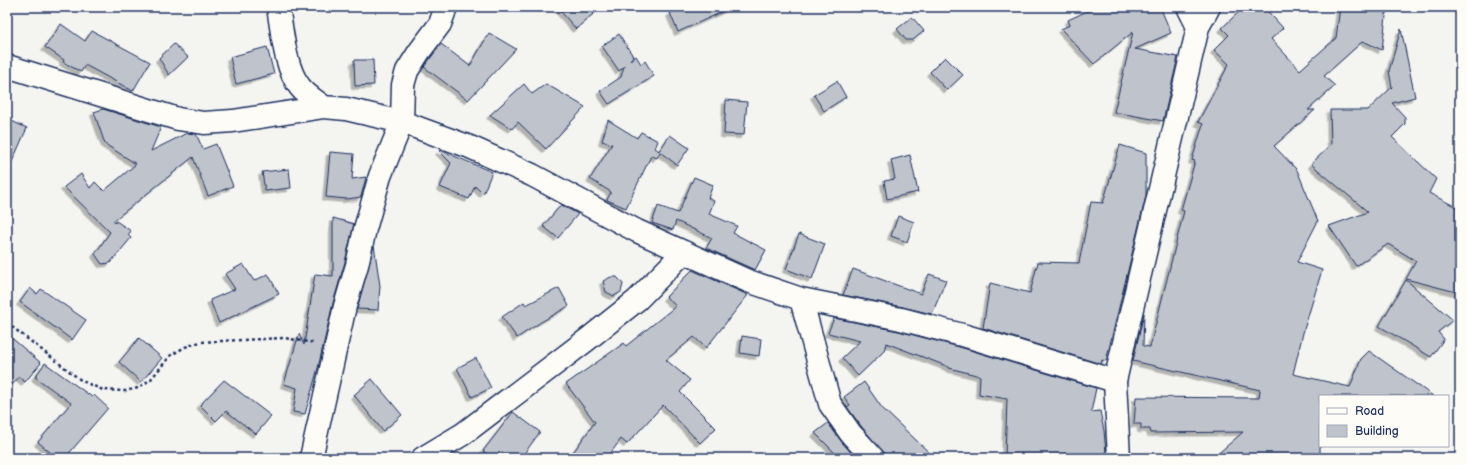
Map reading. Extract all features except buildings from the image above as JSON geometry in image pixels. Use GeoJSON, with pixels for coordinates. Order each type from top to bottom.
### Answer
{"type":"FeatureCollection","features":[{"type":"Feature","properties":{"kind":"street"},"geometry":{"type":"LineString","coordinates":[[278,7],[285,48],[291,71],[300,87],[324,107]]}},
{"type":"Feature","properties":{"kind":"street"},"geometry":{"type":"LineString","coordinates":[[311,458],[345,306],[380,176],[402,122],[403,85],[407,71],[440,24],[446,7]]}},
{"type":"Feature","properties":{"kind":"street"},"geometry":{"type":"LineString","coordinates":[[1188,7],[1198,27]]}},
{"type":"Feature","properties":{"kind":"street"},"geometry":{"type":"LineString","coordinates":[[1119,458],[1115,381],[1198,27],[1209,7]]}},
{"type":"Feature","properties":{"kind":"street"},"geometry":{"type":"LineString","coordinates":[[7,66],[178,119],[204,124],[324,107],[346,109],[402,122],[470,147],[532,175],[637,231],[748,282],[801,299],[901,319],[966,336],[1115,381]]}},
{"type":"Feature","properties":{"kind":"street"},"geometry":{"type":"LineString","coordinates":[[423,458],[463,434],[588,340],[637,300],[684,252]]}},
{"type":"Feature","properties":{"kind":"street"},"geometry":{"type":"LineString","coordinates":[[801,299],[830,404],[851,434],[872,458]]}},
{"type":"Feature","properties":{"kind":"path"},"geometry":{"type":"LineString","coordinates":[[7,323],[82,381],[103,390],[125,391],[138,388],[151,379],[171,355],[185,347],[200,342],[284,338],[337,345]]}}]}
